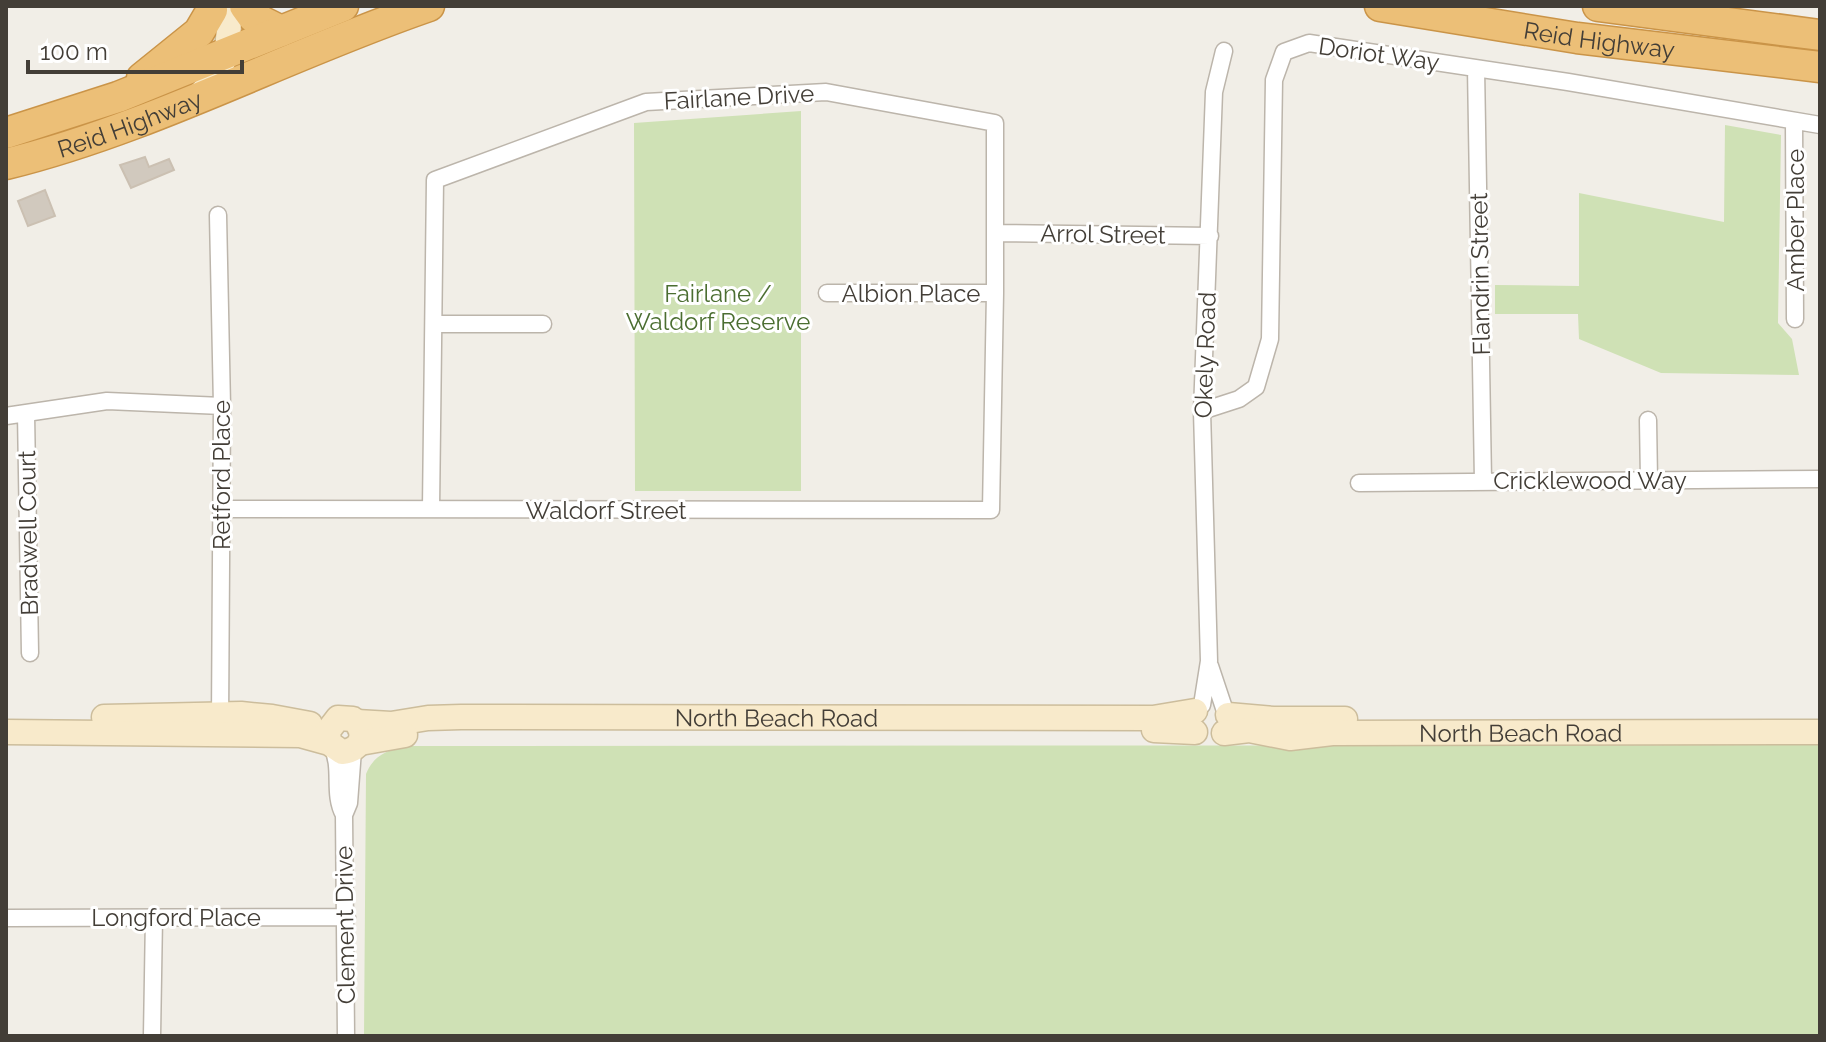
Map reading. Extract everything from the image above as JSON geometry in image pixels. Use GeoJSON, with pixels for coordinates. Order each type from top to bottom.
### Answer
{"type":"FeatureCollection","features":[{"type":"Feature","properties":{"kind":"highway"},"geometry":{"type":"LineString","coordinates":[[245,6],[253,17],[281,31]]}},
{"type":"Feature","properties":{"kind":"highway","name":"Reid Highway"},"geometry":{"type":"LineString","coordinates":[[6,133],[118,97],[222,32],[281,31],[343,6]]}},
{"type":"Feature","properties":{"kind":"highway","name":"Reid Highway"},"geometry":{"type":"LineString","coordinates":[[6,164],[127,127],[429,6]]}},
{"type":"Feature","properties":{"kind":"highway","name":"Reid Highway"},"geometry":{"type":"LineString","coordinates":[[1380,6],[1577,38],[1820,67]]}},
{"type":"Feature","properties":{"kind":"highway","name":"Reid Highway"},"geometry":{"type":"LineString","coordinates":[[1598,6],[1820,35]]}},
{"type":"Feature","properties":{"kind":"highway"},"geometry":{"type":"LineString","coordinates":[[118,97],[199,32],[222,32]]}},
{"type":"Feature","properties":{"kind":"main road"},"geometry":{"type":"LineString","coordinates":[[222,32],[238,61],[252,62],[304,54]]}},
{"type":"Feature","properties":{"kind":"main road"},"geometry":{"type":"LineString","coordinates":[[196,98],[220,73],[222,32]]}},
{"type":"Feature","properties":{"kind":"main road","name":"North Beach Road"},"geometry":{"type":"LineString","coordinates":[[6,716],[191,716],[221,724],[344,738],[391,724],[461,717],[1820,717]]}},
{"type":"Feature","properties":{"kind":"main road","name":"North Beach Road"},"geometry":{"type":"LineString","coordinates":[[1211,717],[1249,730],[1290,738],[1332,733],[1820,732]]}},
{"type":"Feature","properties":{"kind":"main road","name":"North Beach Road"},"geometry":{"type":"LineString","coordinates":[[6,732],[221,724]]}},
{"type":"Feature","properties":{"kind":"street","name":"Doriot Way"},"geometry":{"type":"LineString","coordinates":[[1202,411],[1239,399],[1256,387],[1270,339],[1274,80],[1284,52],[1309,43],[1820,125]]}},
{"type":"Feature","properties":{"kind":"street","name":"Okely Road"},"geometry":{"type":"LineString","coordinates":[[1211,717],[1202,411],[1214,92],[1224,51]]}},
{"type":"Feature","properties":{"kind":"street","name":"Flandrin Street"},"geometry":{"type":"LineString","coordinates":[[1476,68],[1483,481]]}},
{"type":"Feature","properties":{"kind":"street","name":"Fairlane Drive"},"geometry":{"type":"LineString","coordinates":[[431,509],[435,180],[646,102],[826,92],[995,123],[991,510]]}},
{"type":"Feature","properties":{"kind":"street","name":"Amber Place"},"geometry":{"type":"LineString","coordinates":[[1794,121],[1795,319]]}},
{"type":"Feature","properties":{"kind":"street","name":"Retford Place"},"geometry":{"type":"LineString","coordinates":[[218,215],[222,406],[221,724]]}},
{"type":"Feature","properties":{"kind":"street","name":"Arrol Street"},"geometry":{"type":"LineString","coordinates":[[995,233],[1210,236]]}},
{"type":"Feature","properties":{"kind":"street","name":"Albion Place"},"geometry":{"type":"LineString","coordinates":[[827,293],[995,293]]}},
{"type":"Feature","properties":{"kind":"street"},"geometry":{"type":"LineString","coordinates":[[434,324],[543,324]]}},
{"type":"Feature","properties":{"kind":"street"},"geometry":{"type":"LineString","coordinates":[[6,416],[107,401],[222,406]]}},
{"type":"Feature","properties":{"kind":"street","name":"Bradwell Court"},"geometry":{"type":"LineString","coordinates":[[26,413],[30,653]]}},
{"type":"Feature","properties":{"kind":"street"},"geometry":{"type":"LineString","coordinates":[[1648,420],[1649,480]]}},
{"type":"Feature","properties":{"kind":"street","name":"Cricklewood Way"},"geometry":{"type":"LineString","coordinates":[[1359,483],[1820,479]]}},
{"type":"Feature","properties":{"kind":"street","name":"Waldorf Street"},"geometry":{"type":"LineString","coordinates":[[222,509],[991,510]]}},
{"type":"Feature","properties":{"kind":"street","name":"Clement Drive"},"geometry":{"type":"LineString","coordinates":[[344,738],[349,803],[344,815],[346,1036]]}},
{"type":"Feature","properties":{"kind":"street"},"geometry":{"type":"LineString","coordinates":[[152,1036],[154,917]]}},
{"type":"Feature","properties":{"kind":"street","name":"Longford Place"},"geometry":{"type":"LineString","coordinates":[[6,918],[347,917]]}},
{"type":"Feature","properties":{"kind":"green space","name":"Fairlane / Waldorf Reserve"},"geometry":{"type":"Polygon","coordinates":[[[801,111],[801,491],[635,491],[634,123],[801,111]]]}},
{"type":"Feature","properties":{"kind":"green space"},"geometry":{"type":"Polygon","coordinates":[[[1725,125],[1781,135],[1778,323],[1792,339],[1799,375],[1661,373],[1579,339],[1578,314],[1495,314],[1495,285],[1579,286],[1579,193],[1724,222],[1725,125]]]}},
{"type":"Feature","properties":{"kind":"green space"},"geometry":{"type":"Polygon","coordinates":[[[1820,745],[1820,1036],[364,1036],[366,774],[381,755],[405,746],[1820,745]]]}},
{"type":"Feature","properties":{"kind":"building"},"geometry":{"type":"Polygon","coordinates":[[[145,157],[149,167],[169,159],[174,170],[131,188],[120,165],[145,157]]]}},
{"type":"Feature","properties":{"kind":"building"},"geometry":{"type":"Polygon","coordinates":[[[45,190],[55,216],[28,226],[18,201],[45,190]]]}}]}
